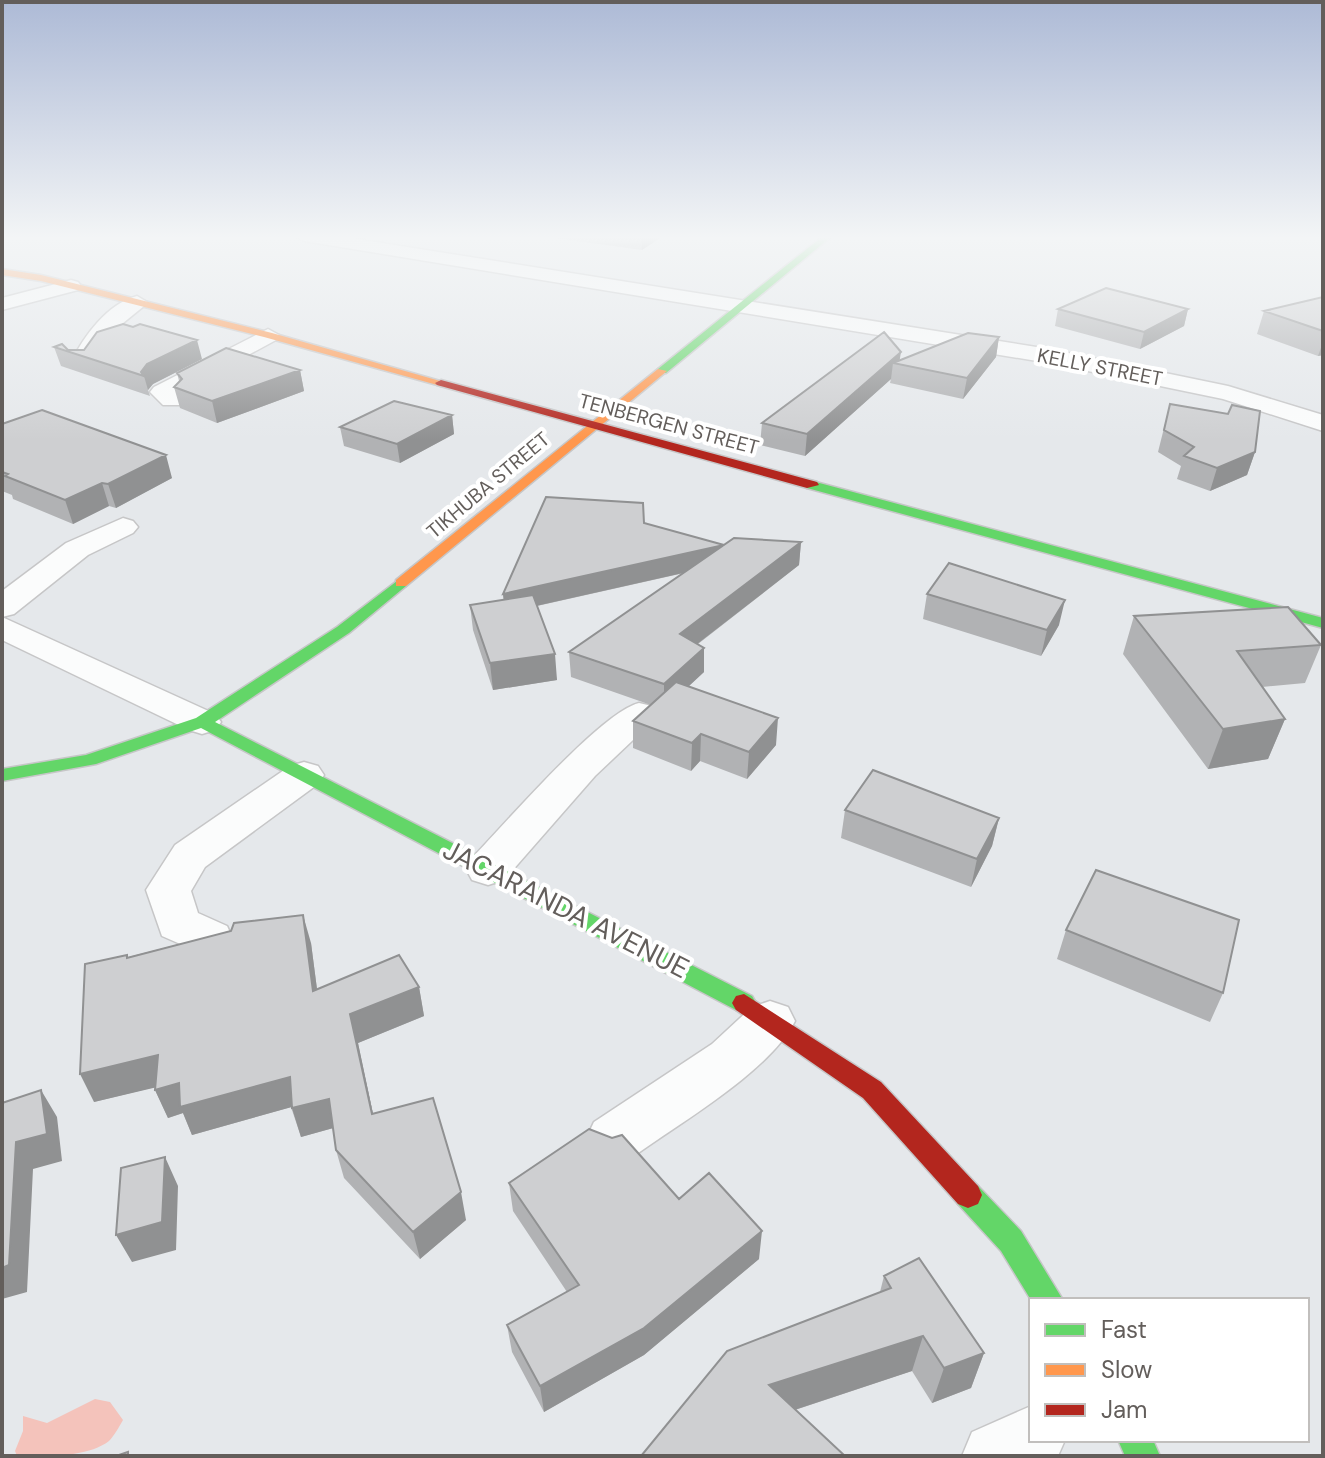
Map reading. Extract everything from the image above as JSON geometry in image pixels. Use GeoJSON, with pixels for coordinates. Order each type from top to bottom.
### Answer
{"type":"FeatureCollection","features":[{"type":"Feature","properties":{"kind":"street"},"geometry":{"type":"LineString","coordinates":[[82,362],[87,350],[107,326],[133,304]]}},
{"type":"Feature","properties":{"kind":"street","name":"TENBERGEN STREET"},"geometry":{"type":"LineString","coordinates":[[145,304],[1323,623]]}},
{"type":"Feature","properties":{"kind":"street","name":"KELLY STREET"},"geometry":{"type":"LineString","coordinates":[[719,304],[1049,356],[1228,393],[1323,423]]}},
{"type":"Feature","properties":{"kind":"street","name":"TIKHUBA STREET"},"geometry":{"type":"LineString","coordinates":[[2,775],[89,760],[202,722],[343,630],[748,304]]}},
{"type":"Feature","properties":{"kind":"street"},"geometry":{"type":"LineString","coordinates":[[172,400],[162,392],[268,335]]}},
{"type":"Feature","properties":{"kind":"street"},"geometry":{"type":"LineString","coordinates":[[2,607],[77,549],[123,527]]}},
{"type":"Feature","properties":{"kind":"street","name":"JACARANDA AVENUE"},"geometry":{"type":"LineString","coordinates":[[2,627],[202,722],[731,994],[872,1090],[1011,1241],[1047,1298]]}},
{"type":"Feature","properties":{"kind":"street"},"geometry":{"type":"LineString","coordinates":[[488,869],[581,767],[639,714]]}},
{"type":"Feature","properties":{"kind":"street"},"geometry":{"type":"LineString","coordinates":[[210,939],[178,924],[168,890],[190,856],[304,775]]}},
{"type":"Feature","properties":{"kind":"street"},"geometry":{"type":"LineString","coordinates":[[614,1139],[730,1059],[770,1021]]}},
{"type":"Feature","properties":{"kind":"street"},"geometry":{"type":"LineString","coordinates":[[996,1456],[1029,1441]]}},
{"type":"Feature","properties":{"kind":"shaded area"},"geometry":{"type":"Polygon","coordinates":[[[95,1399],[110,1402],[123,1420],[109,1441],[78,1453],[17,1456],[15,1451],[23,1431],[23,1416],[47,1423],[95,1399]]]}},
{"type":"Feature","properties":{"kind":"building"},"geometry":{"type":"Polygon","coordinates":[[[1069,304],[1169,304],[1188,309],[1144,332],[1058,309],[1069,304]]]}},
{"type":"Feature","properties":{"kind":"building"},"geometry":{"type":"Polygon","coordinates":[[[1293,304],[1323,304],[1323,331],[1264,311],[1293,304]]]}},
{"type":"Feature","properties":{"kind":"building"},"geometry":{"type":"Polygon","coordinates":[[[123,324],[133,327],[140,324],[197,340],[147,364],[141,372],[144,376],[54,347],[62,344],[68,350],[84,350],[97,332],[123,324]]]}},
{"type":"Feature","properties":{"kind":"building"},"geometry":{"type":"Polygon","coordinates":[[[884,332],[901,352],[807,434],[762,423],[884,332]]]}},
{"type":"Feature","properties":{"kind":"building"},"geometry":{"type":"Polygon","coordinates":[[[968,333],[999,337],[967,378],[893,363],[968,333]]]}},
{"type":"Feature","properties":{"kind":"building"},"geometry":{"type":"Polygon","coordinates":[[[226,348],[300,370],[212,401],[174,387],[182,379],[177,373],[226,348]]]}},
{"type":"Feature","properties":{"kind":"building"},"geometry":{"type":"Polygon","coordinates":[[[394,401],[452,415],[397,444],[340,427],[394,401]]]}},
{"type":"Feature","properties":{"kind":"building"},"geometry":{"type":"Polygon","coordinates":[[[1170,404],[1228,414],[1232,405],[1260,411],[1255,452],[1217,468],[1184,456],[1194,447],[1164,430],[1170,404]]]}},
{"type":"Feature","properties":{"kind":"building"},"geometry":{"type":"Polygon","coordinates":[[[42,410],[166,455],[108,484],[102,483],[65,500],[5,476],[8,474],[2,472],[2,424],[42,410]]]}},
{"type":"Feature","properties":{"kind":"building"},"geometry":{"type":"Polygon","coordinates":[[[546,497],[643,503],[644,523],[724,545],[503,594],[546,497]]]}},
{"type":"Feature","properties":{"kind":"building"},"geometry":{"type":"Polygon","coordinates":[[[734,538],[801,542],[680,634],[704,648],[664,684],[569,652],[734,538]]]}},
{"type":"Feature","properties":{"kind":"building"},"geometry":{"type":"Polygon","coordinates":[[[949,563],[1065,600],[1047,630],[927,594],[949,563]]]}},
{"type":"Feature","properties":{"kind":"building"},"geometry":{"type":"Polygon","coordinates":[[[533,595],[555,654],[490,663],[470,605],[533,595]]]}},
{"type":"Feature","properties":{"kind":"building"},"geometry":{"type":"Polygon","coordinates":[[[1288,607],[1321,645],[1237,651],[1285,719],[1223,729],[1134,616],[1288,607]]]}},
{"type":"Feature","properties":{"kind":"building"},"geometry":{"type":"Polygon","coordinates":[[[676,682],[778,718],[749,752],[701,734],[692,743],[633,721],[676,682]]]}},
{"type":"Feature","properties":{"kind":"building"},"geometry":{"type":"Polygon","coordinates":[[[873,770],[999,818],[977,859],[845,810],[873,770]]]}},
{"type":"Feature","properties":{"kind":"building"},"geometry":{"type":"Polygon","coordinates":[[[1096,870],[1239,920],[1223,993],[1066,930],[1096,870]]]}},
{"type":"Feature","properties":{"kind":"building"},"geometry":{"type":"Polygon","coordinates":[[[303,915],[313,991],[399,955],[419,987],[350,1014],[372,1114],[433,1098],[461,1192],[413,1232],[336,1150],[329,1099],[292,1108],[290,1077],[180,1107],[179,1083],[155,1090],[158,1055],[80,1074],[85,964],[127,955],[127,958],[231,931],[234,923],[303,915]]]}},
{"type":"Feature","properties":{"kind":"building"},"geometry":{"type":"Polygon","coordinates":[[[41,1090],[47,1134],[16,1142],[9,1265],[2,1268],[2,1103],[41,1090]]]}},
{"type":"Feature","properties":{"kind":"building"},"geometry":{"type":"Polygon","coordinates":[[[589,1129],[612,1138],[622,1135],[679,1199],[709,1173],[762,1231],[644,1328],[540,1386],[507,1325],[579,1285],[509,1183],[589,1129]]]}},
{"type":"Feature","properties":{"kind":"building"},"geometry":{"type":"Polygon","coordinates":[[[165,1157],[162,1222],[116,1235],[121,1168],[165,1157]]]}},
{"type":"Feature","properties":{"kind":"building"},"geometry":{"type":"Polygon","coordinates":[[[919,1258],[984,1353],[944,1368],[923,1336],[769,1385],[845,1456],[641,1456],[727,1351],[891,1288],[884,1276],[919,1258]]]}},
{"type":"Feature","properties":{"kind":"traffic: fast"},"geometry":{"type":"LineString","coordinates":[[662,371],[744,304]]}},
{"type":"Feature","properties":{"kind":"traffic: fast"},"geometry":{"type":"LineString","coordinates":[[812,485],[1323,623]]}},
{"type":"Feature","properties":{"kind":"traffic: fast"},"geometry":{"type":"LineString","coordinates":[[2,775],[89,760],[202,722],[343,630],[401,583]]}},
{"type":"Feature","properties":{"kind":"traffic: fast"},"geometry":{"type":"LineString","coordinates":[[202,722],[744,1003]]}},
{"type":"Feature","properties":{"kind":"traffic: fast"},"geometry":{"type":"LineString","coordinates":[[968,1195],[1011,1241],[1047,1298]]}},
{"type":"Feature","properties":{"kind":"traffic: fast"},"geometry":{"type":"LineString","coordinates":[[1135,1442],[1144,1456]]}},
{"type":"Feature","properties":{"kind":"traffic: slow"},"geometry":{"type":"LineString","coordinates":[[145,304],[441,383]]}},
{"type":"Feature","properties":{"kind":"traffic: slow"},"geometry":{"type":"LineString","coordinates":[[401,583],[662,371]]}},
{"type":"Feature","properties":{"kind":"traffic: jam"},"geometry":{"type":"LineString","coordinates":[[441,383],[812,485]]}},
{"type":"Feature","properties":{"kind":"traffic: jam"},"geometry":{"type":"LineString","coordinates":[[744,1003],[872,1090],[968,1195]]}}]}
